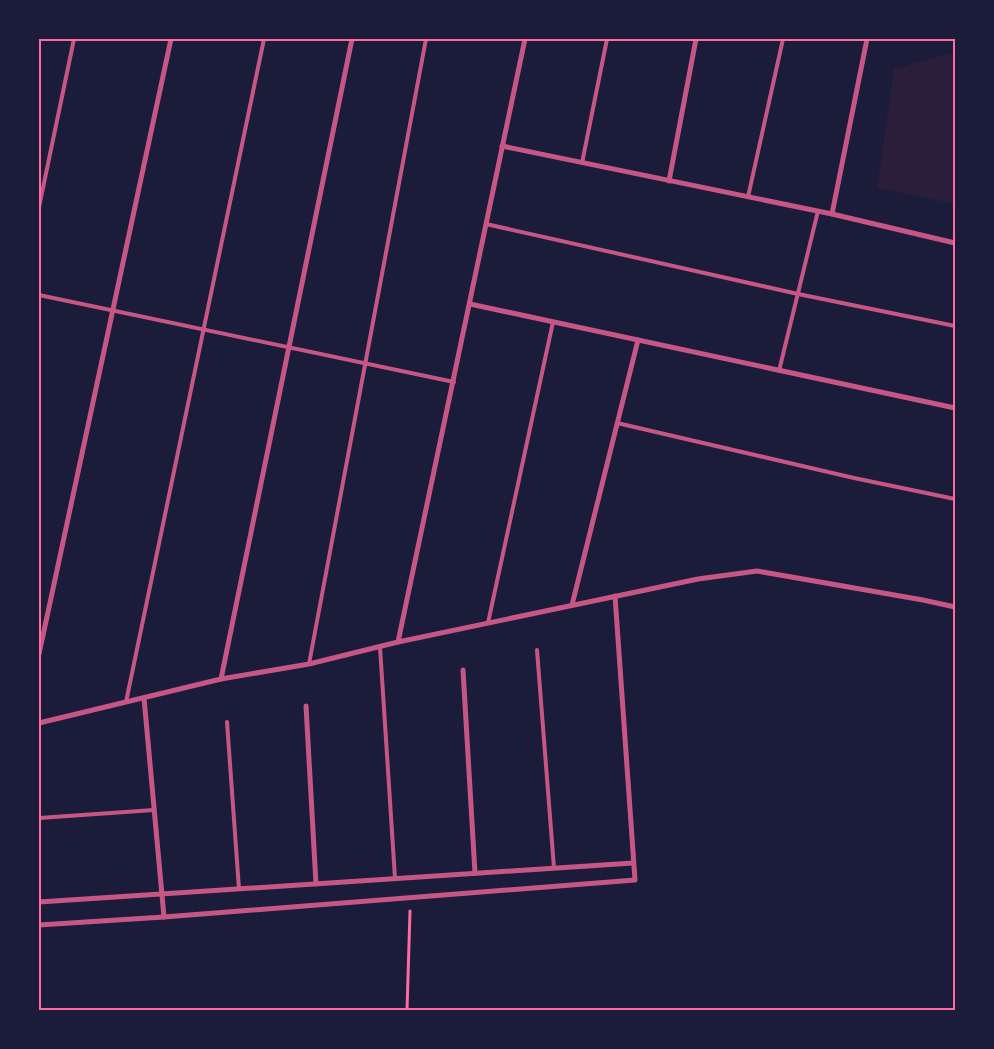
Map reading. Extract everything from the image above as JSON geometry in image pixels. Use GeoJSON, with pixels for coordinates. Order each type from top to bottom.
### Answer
{"type":"FeatureCollection","features":[{"type":"Feature","properties":{"kind":"street"},"geometry":{"type":"LineString","coordinates":[[39,654],[171,39]]}},
{"type":"Feature","properties":{"kind":"street"},"geometry":{"type":"LineString","coordinates":[[221,679],[352,39]]}},
{"type":"Feature","properties":{"kind":"street"},"geometry":{"type":"LineString","coordinates":[[398,642],[526,39]]}},
{"type":"Feature","properties":{"kind":"street"},"geometry":{"type":"LineString","coordinates":[[669,180],[696,39]]}},
{"type":"Feature","properties":{"kind":"street"},"geometry":{"type":"LineString","coordinates":[[832,214],[867,39]]}},
{"type":"Feature","properties":{"kind":"street"},"geometry":{"type":"LineString","coordinates":[[502,146],[818,211],[955,243]]}},
{"type":"Feature","properties":{"kind":"street"},"geometry":{"type":"LineString","coordinates":[[470,304],[955,408]]}},
{"type":"Feature","properties":{"kind":"street"},"geometry":{"type":"LineString","coordinates":[[572,605],[638,340]]}},
{"type":"Feature","properties":{"kind":"street"},"geometry":{"type":"LineString","coordinates":[[39,723],[221,679],[309,664],[398,642],[698,579],[757,571],[922,600],[955,608]]}},
{"type":"Feature","properties":{"kind":"street"},"geometry":{"type":"LineString","coordinates":[[39,925],[410,899],[635,880],[632,863],[616,596]]}},
{"type":"Feature","properties":{"kind":"street"},"geometry":{"type":"LineString","coordinates":[[463,670],[475,873]]}},
{"type":"Feature","properties":{"kind":"street"},"geometry":{"type":"LineString","coordinates":[[144,698],[164,917]]}},
{"type":"Feature","properties":{"kind":"street"},"geometry":{"type":"LineString","coordinates":[[306,706],[316,884]]}},
{"type":"Feature","properties":{"kind":"street"},"geometry":{"type":"LineString","coordinates":[[39,902],[632,863]]}},
{"type":"Feature","properties":{"kind":"lane"},"geometry":{"type":"LineString","coordinates":[[39,207],[74,39]]}},
{"type":"Feature","properties":{"kind":"lane"},"geometry":{"type":"LineString","coordinates":[[125,703],[264,39]]}},
{"type":"Feature","properties":{"kind":"lane"},"geometry":{"type":"LineString","coordinates":[[309,664],[426,39]]}},
{"type":"Feature","properties":{"kind":"lane"},"geometry":{"type":"LineString","coordinates":[[582,163],[607,39]]}},
{"type":"Feature","properties":{"kind":"lane"},"geometry":{"type":"LineString","coordinates":[[748,197],[783,39]]}},
{"type":"Feature","properties":{"kind":"lane"},"geometry":{"type":"LineString","coordinates":[[779,371],[818,211]]}},
{"type":"Feature","properties":{"kind":"lane"},"geometry":{"type":"LineString","coordinates":[[486,224],[798,294],[955,326]]}},
{"type":"Feature","properties":{"kind":"lane"},"geometry":{"type":"LineString","coordinates":[[39,295],[454,382]]}},
{"type":"Feature","properties":{"kind":"lane"},"geometry":{"type":"LineString","coordinates":[[488,623],[553,322]]}},
{"type":"Feature","properties":{"kind":"lane"},"geometry":{"type":"LineString","coordinates":[[617,423],[854,478],[955,499]]}},
{"type":"Feature","properties":{"kind":"lane"},"geometry":{"type":"LineString","coordinates":[[380,647],[395,878]]}},
{"type":"Feature","properties":{"kind":"lane"},"geometry":{"type":"LineString","coordinates":[[537,650],[554,868]]}},
{"type":"Feature","properties":{"kind":"lane"},"geometry":{"type":"LineString","coordinates":[[228,722],[239,889]]}},
{"type":"Feature","properties":{"kind":"lane"},"geometry":{"type":"LineString","coordinates":[[39,818],[154,810]]}},
{"type":"Feature","properties":{"kind":"path"},"geometry":{"type":"LineString","coordinates":[[407,1010],[410,899]]}},
{"type":"Feature","properties":{"kind":"shaded area"},"geometry":{"type":"Polygon","coordinates":[[[955,52],[955,204],[877,188],[894,69],[955,52]]]}}]}
